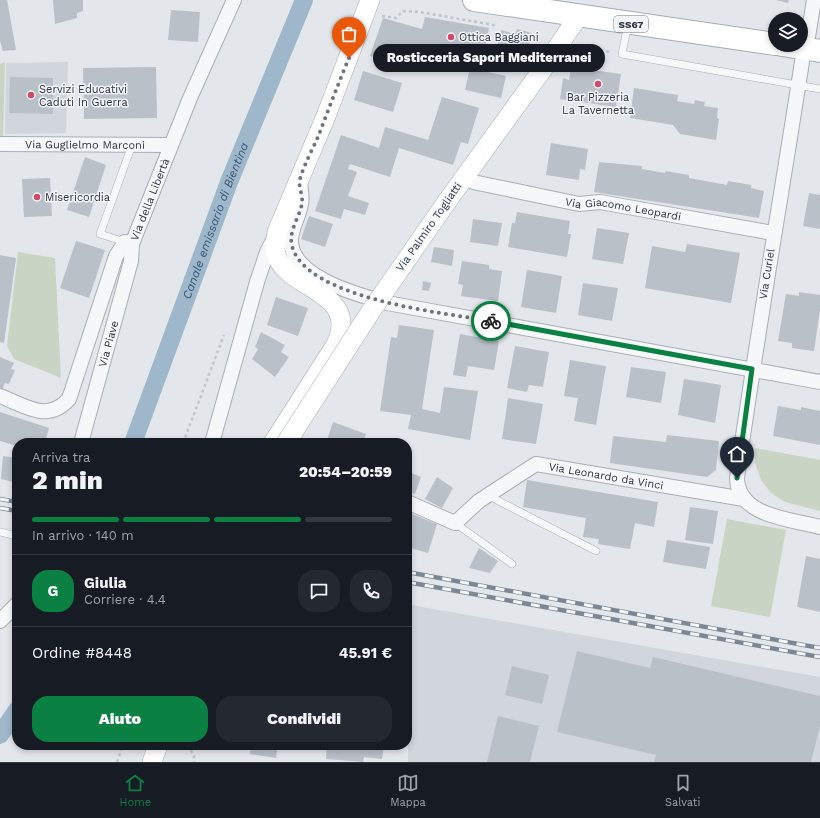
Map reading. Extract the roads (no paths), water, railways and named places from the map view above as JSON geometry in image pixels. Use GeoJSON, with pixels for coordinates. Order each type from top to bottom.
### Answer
{"type":"FeatureCollection","features":[{"type":"Feature","properties":{"kind":"main road","name":"SS67"},"geometry":{"type":"LineString","coordinates":[[482,1],[768,43]]}},
{"type":"Feature","properties":{"kind":"main road"},"geometry":{"type":"LineString","coordinates":[[276,438],[335,346],[341,330],[336,308],[325,296],[281,264],[276,251],[277,232],[374,8]]}},
{"type":"Feature","properties":{"kind":"main road","name":"Via Palmiro Togliatti"},"geometry":{"type":"LineString","coordinates":[[289,438],[371,311],[448,200],[545,66],[579,15]]}},
{"type":"Feature","properties":{"kind":"main road"},"geometry":{"type":"LineString","coordinates":[[152,762],[156,750]]}},
{"type":"Feature","properties":{"kind":"street","name":"Via della Libertà"},"geometry":{"type":"LineString","coordinates":[[0,396],[41,412],[49,412],[56,409],[70,399],[116,256],[128,243],[234,0]]}},
{"type":"Feature","properties":{"kind":"street","name":"Via Curiel"},"geometry":{"type":"LineString","coordinates":[[744,499],[739,489],[737,478],[752,369],[798,85],[812,50],[808,37],[814,0]]}},
{"type":"Feature","properties":{"kind":"street","name":"Via Guglielmo Marconi"},"geometry":{"type":"LineString","coordinates":[[0,144],[171,145]]}},
{"type":"Feature","properties":{"kind":"street"},"geometry":{"type":"LineString","coordinates":[[300,180],[302,203],[292,233],[291,245],[293,251],[304,268],[343,289],[387,303],[820,382]]}},
{"type":"Feature","properties":{"kind":"street","name":"Via Giacomo Leopardi"},"geometry":{"type":"LineString","coordinates":[[473,182],[579,204],[600,202],[773,233]]}},
{"type":"Feature","properties":{"kind":"street"},"geometry":{"type":"LineString","coordinates":[[213,438],[257,282],[267,252],[277,232]]}},
{"type":"Feature","properties":{"kind":"street","name":"Via Piave"},"geometry":{"type":"LineString","coordinates":[[82,438],[131,262],[128,243]]}},
{"type":"Feature","properties":{"kind":"street","name":"Via Leonardo da Vinci"},"geometry":{"type":"LineString","coordinates":[[455,523],[484,499],[536,464],[744,499]]}},
{"type":"Feature","properties":{"kind":"street"},"geometry":{"type":"LineString","coordinates":[[744,499],[763,512],[820,526]]}},
{"type":"Feature","properties":{"kind":"street"},"geometry":{"type":"LineString","coordinates":[[412,504],[455,523]]}},
{"type":"Feature","properties":{"kind":"street"},"geometry":{"type":"LineString","coordinates":[[0,621],[12,609]]}},
{"type":"Feature","properties":{"kind":"lane"},"geometry":{"type":"LineString","coordinates":[[628,23],[622,54],[820,88]]}},
{"type":"Feature","properties":{"kind":"lane"},"geometry":{"type":"LineString","coordinates":[[128,243],[100,234],[132,145]]}},
{"type":"Feature","properties":{"kind":"lane"},"geometry":{"type":"LineString","coordinates":[[484,499],[596,551]]}},
{"type":"Feature","properties":{"kind":"lane"},"geometry":{"type":"LineString","coordinates":[[455,523],[512,564]]}},
{"type":"Feature","properties":{"kind":"lane"},"geometry":{"type":"LineString","coordinates":[[0,532],[12,535]]}},
{"type":"Feature","properties":{"kind":"waterway","name":"Canale emissario di Bientina"},"geometry":{"type":"LineString","coordinates":[[135,438],[229,182],[304,0]]}},
{"type":"Feature","properties":{"kind":"waterway","name":"Canale emissario di Bientina"},"geometry":{"type":"LineString","coordinates":[[0,735],[12,717]]}},
{"type":"Feature","properties":{"kind":"railway"},"geometry":{"type":"LineString","coordinates":[[0,499],[12,501]]}},
{"type":"Feature","properties":{"kind":"railway"},"geometry":{"type":"LineString","coordinates":[[0,508],[12,510]]}},
{"type":"Feature","properties":{"kind":"railway"},"geometry":{"type":"LineString","coordinates":[[412,573],[820,648]]}},
{"type":"Feature","properties":{"kind":"railway"},"geometry":{"type":"LineString","coordinates":[[412,583],[820,657]]}},
{"type":"Feature","properties":{"kind":"place","name":"Ottica Baggiani"},"geometry":{"type":"Point","coordinates":[451,37]}},
{"type":"Feature","properties":{"kind":"place","name":"Rosticceria Sapori Mediterranei"},"geometry":{"type":"Point","coordinates":[349,58]}},
{"type":"Feature","properties":{"kind":"place","name":"Bar Pizzeria La Tavernetta"},"geometry":{"type":"Point","coordinates":[598,84]}},
{"type":"Feature","properties":{"kind":"place","name":"Servizi Educativi Caduti In Guerra"},"geometry":{"type":"Point","coordinates":[31,95]}},
{"type":"Feature","properties":{"kind":"place","name":"Misericordia"},"geometry":{"type":"Point","coordinates":[37,197]}}]}
